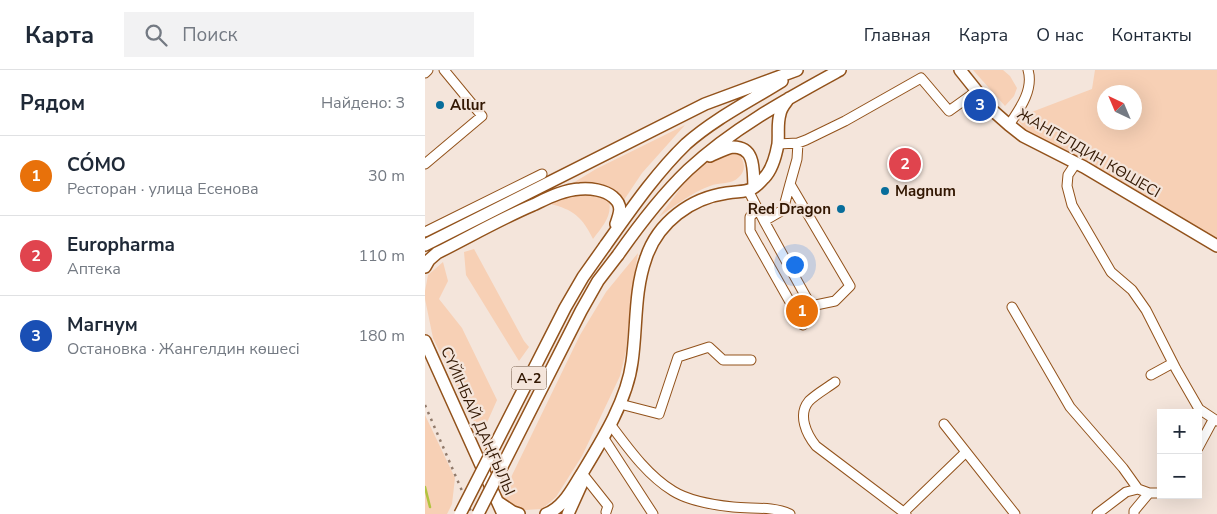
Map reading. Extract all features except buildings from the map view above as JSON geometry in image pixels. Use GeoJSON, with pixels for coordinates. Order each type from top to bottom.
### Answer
{"type":"FeatureCollection","features":[{"type":"Feature","properties":{"kind":"main road"},"geometry":{"type":"LineString","coordinates":[[425,245],[485,209],[705,104],[799,70]]}},
{"type":"Feature","properties":{"kind":"main road","name":"A-2"},"geometry":{"type":"LineString","coordinates":[[460,514],[565,308],[583,277],[635,203],[685,145],[701,132],[799,70]]}},
{"type":"Feature","properties":{"kind":"main road"},"geometry":{"type":"LineString","coordinates":[[699,160],[737,130],[840,70]]}},
{"type":"Feature","properties":{"kind":"main road","name":"ЖАНГЕЛДИН КӨШЕСІ"},"geometry":{"type":"LineString","coordinates":[[960,70],[993,110],[1023,136],[1075,163],[1217,246]]}},
{"type":"Feature","properties":{"kind":"main road"},"geometry":{"type":"LineString","coordinates":[[546,514],[558,507],[566,498],[593,456],[620,404],[632,363],[641,274],[646,255],[660,232],[675,214],[699,200],[752,189],[765,178],[772,165],[778,144],[781,108],[789,98]]}},
{"type":"Feature","properties":{"kind":"main road"},"geometry":{"type":"LineString","coordinates":[[699,160],[731,147],[740,148],[752,158],[754,165],[752,189]]}},
{"type":"Feature","properties":{"kind":"main road","name":"A-2"},"geometry":{"type":"LineString","coordinates":[[478,514],[598,281],[664,196],[699,160]]}},
{"type":"Feature","properties":{"kind":"main road"},"geometry":{"type":"LineString","coordinates":[[425,267],[429,260],[437,254],[493,224],[555,194],[581,188],[608,193],[620,206],[620,214],[605,246]]}},
{"type":"Feature","properties":{"kind":"main road"},"geometry":{"type":"LineString","coordinates":[[485,209],[493,224]]}},
{"type":"Feature","properties":{"kind":"main road","name":"СҮЙІНБАЙ ДАҢҒЫЛЫ"},"geometry":{"type":"LineString","coordinates":[[425,341],[503,514]]}},
{"type":"Feature","properties":{"kind":"main road"},"geometry":{"type":"LineString","coordinates":[[568,514],[593,456]]}},
{"type":"Feature","properties":{"kind":"main road"},"geometry":{"type":"LineString","coordinates":[[498,502],[519,514]]}},
{"type":"Feature","properties":{"kind":"street"},"geometry":{"type":"LineString","coordinates":[[425,73],[428,70]]}},
{"type":"Feature","properties":{"kind":"street"},"geometry":{"type":"LineString","coordinates":[[425,164],[482,116],[444,70]]}},
{"type":"Feature","properties":{"kind":"street"},"geometry":{"type":"LineString","coordinates":[[1009,125],[1019,110],[1029,88],[1029,70]]}},
{"type":"Feature","properties":{"kind":"street"},"geometry":{"type":"LineString","coordinates":[[778,144],[798,143],[845,121],[921,78],[949,111],[977,91]]}},
{"type":"Feature","properties":{"kind":"street"},"geometry":{"type":"LineString","coordinates":[[765,221],[783,210],[797,159],[798,143]]}},
{"type":"Feature","properties":{"kind":"street"},"geometry":{"type":"LineString","coordinates":[[1075,163],[1068,176],[1067,186],[1072,205],[1111,272],[1132,290],[1146,310],[1199,409],[1215,420],[1202,441]]}},
{"type":"Feature","properties":{"kind":"street"},"geometry":{"type":"LineString","coordinates":[[425,232],[485,209],[542,174]]}},
{"type":"Feature","properties":{"kind":"street"},"geometry":{"type":"LineString","coordinates":[[752,189],[758,208],[811,306],[835,302],[850,286],[790,184]]}},
{"type":"Feature","properties":{"kind":"street"},"geometry":{"type":"LineString","coordinates":[[758,208],[750,217],[750,231],[803,325]]}},
{"type":"Feature","properties":{"kind":"street"},"geometry":{"type":"LineString","coordinates":[[1012,307],[1070,407],[1118,461],[1138,489]]}},
{"type":"Feature","properties":{"kind":"street"},"geometry":{"type":"LineString","coordinates":[[620,404],[659,414],[678,357],[709,347],[723,360],[751,360]]}},
{"type":"Feature","properties":{"kind":"street"},"geometry":{"type":"LineString","coordinates":[[1151,376],[1173,363]]}},
{"type":"Feature","properties":{"kind":"street"},"geometry":{"type":"LineString","coordinates":[[835,382],[809,401],[805,407],[804,422],[807,435],[816,446],[905,513],[966,452]]}},
{"type":"Feature","properties":{"kind":"street"},"geometry":{"type":"LineString","coordinates":[[610,424],[642,464],[659,481],[675,492],[693,499],[732,507],[776,509],[790,514]]}},
{"type":"Feature","properties":{"kind":"street"},"geometry":{"type":"LineString","coordinates":[[944,424],[1015,514]]}},
{"type":"Feature","properties":{"kind":"street"},"geometry":{"type":"LineString","coordinates":[[603,438],[653,514]]}},
{"type":"Feature","properties":{"kind":"street"},"geometry":{"type":"LineString","coordinates":[[585,477],[608,506],[606,512]]}},
{"type":"Feature","properties":{"kind":"street"},"geometry":{"type":"LineString","coordinates":[[1097,514],[1126,492],[1138,489],[1157,494]]}},
{"type":"Feature","properties":{"kind":"street"},"geometry":{"type":"LineString","coordinates":[[1134,514],[1134,511],[1149,493]]}},
{"type":"Feature","properties":{"kind":"shaded area"},"geometry":{"type":"Polygon","coordinates":[[[973,70],[1003,70],[1010,76],[1017,88],[1014,96],[1005,106],[973,70]]]}},
{"type":"Feature","properties":{"kind":"shaded area"},"geometry":{"type":"Polygon","coordinates":[[[1095,70],[1217,70],[1217,241],[1029,134],[1016,118],[1092,89],[1095,70]]]}},
{"type":"Feature","properties":{"kind":"shaded area"},"geometry":{"type":"Polygon","coordinates":[[[685,125],[642,173],[624,200],[612,190],[599,185],[568,186],[596,169],[685,125]]]}},
{"type":"Feature","properties":{"kind":"shaded area"},"geometry":{"type":"Polygon","coordinates":[[[728,153],[739,153],[744,165],[742,174],[736,180],[714,185],[696,192],[659,217],[699,166],[728,153]]]}},
{"type":"Feature","properties":{"kind":"shaded area"},"geometry":{"type":"Polygon","coordinates":[[[575,195],[596,195],[608,198],[609,215],[593,239],[581,220],[571,212],[550,204],[575,195]]]}},
{"type":"Feature","properties":{"kind":"shaded area"},"geometry":{"type":"Polygon","coordinates":[[[474,249],[529,347],[519,361],[466,275],[464,252],[474,249]]]}},
{"type":"Feature","properties":{"kind":"shaded area"},"geometry":{"type":"Polygon","coordinates":[[[638,253],[632,288],[626,351],[620,376],[582,456],[556,497],[542,509],[525,510],[509,505],[502,496],[580,335],[606,292],[638,253]]]}},
{"type":"Feature","properties":{"kind":"shaded area"},"geometry":{"type":"Polygon","coordinates":[[[443,262],[448,281],[439,299],[462,328],[497,400],[481,436],[433,338],[425,291],[428,275],[443,262]]]}},
{"type":"Feature","properties":{"kind":"shaded area"},"geometry":{"type":"Polygon","coordinates":[[[425,415],[455,478],[452,504],[447,514],[425,514],[425,415]]]}},
{"type":"Feature","properties":{"kind":"waterway"},"geometry":{"type":"LineString","coordinates":[[425,487],[430,507]]}},
{"type":"Feature","properties":{"kind":"railway"},"geometry":{"type":"LineString","coordinates":[[425,405],[472,514]]}},
{"type":"Feature","properties":{"kind":"place","name":"Allur"},"geometry":{"type":"Point","coordinates":[440,105]}},
{"type":"Feature","properties":{"kind":"place","name":"Магнум"},"geometry":{"type":"Point","coordinates":[980,105]}},
{"type":"Feature","properties":{"kind":"place","name":"Europharma"},"geometry":{"type":"Point","coordinates":[905,164]}},
{"type":"Feature","properties":{"kind":"place","name":"Magnum"},"geometry":{"type":"Point","coordinates":[885,191]}},
{"type":"Feature","properties":{"kind":"place","name":"Red Dragon"},"geometry":{"type":"Point","coordinates":[841,209]}},
{"type":"Feature","properties":{"kind":"place","name":"CÓMO"},"geometry":{"type":"Point","coordinates":[802,311]}}]}
